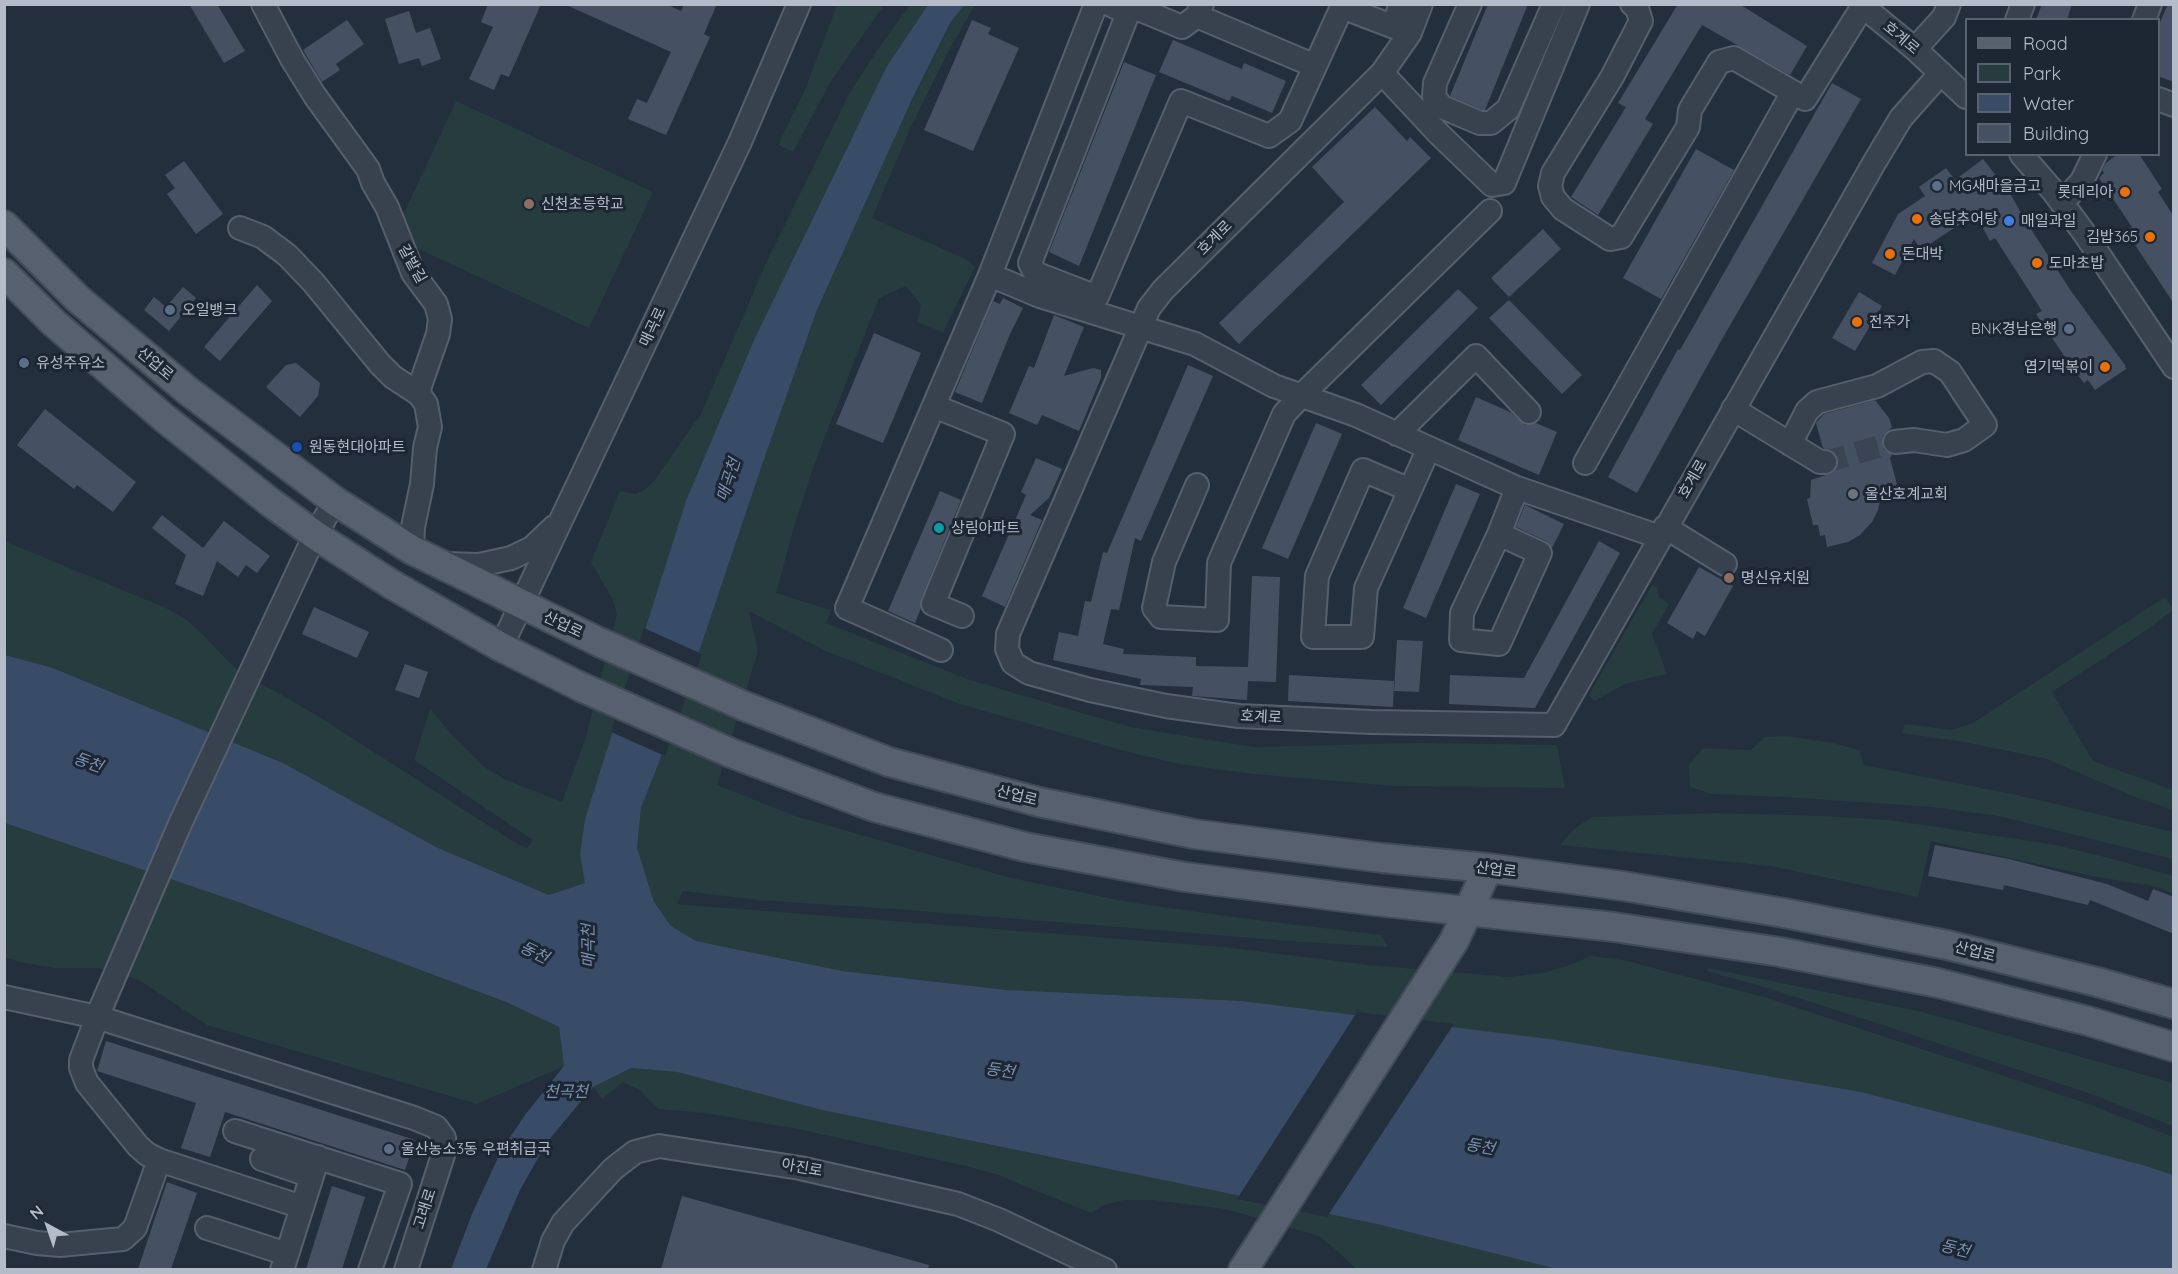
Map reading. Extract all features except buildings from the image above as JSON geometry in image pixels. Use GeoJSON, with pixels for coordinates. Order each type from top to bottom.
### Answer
{"type":"FeatureCollection","features":[{"type":"Feature","properties":{"kind":"main road","name":"산업로"},"geometry":{"type":"LineString","coordinates":[[4,225],[78,299],[188,391],[335,501],[412,550],[599,642],[744,706],[889,762],[1039,802],[1194,834],[1623,886],[1784,914],[1947,945],[2097,982],[2174,1004]]}},
{"type":"Feature","properties":{"kind":"main road"},"geometry":{"type":"LineString","coordinates":[[4,273],[54,323],[163,417],[315,535],[391,584],[501,647],[581,687],[731,753],[874,807],[1025,847],[1185,877],[1468,912],[1614,927],[1791,954],[1938,983],[2088,1021],[2174,1047]]}},
{"type":"Feature","properties":{"kind":"main road"},"geometry":{"type":"LineString","coordinates":[[1246,1265],[1454,941],[1488,868]]}},
{"type":"Feature","properties":{"kind":"street","name":"갈밭길"},"geometry":{"type":"LineString","coordinates":[[263,4],[292,59],[315,96],[368,169],[372,183],[387,207],[413,273],[436,304],[440,319],[438,334],[419,394]]}},
{"type":"Feature","properties":{"kind":"street","name":"매곡로"},"geometry":{"type":"LineString","coordinates":[[501,647],[740,142],[799,4]]}},
{"type":"Feature","properties":{"kind":"street"},"geometry":{"type":"LineString","coordinates":[[941,650],[847,608],[990,275],[1096,4]]}},
{"type":"Feature","properties":{"kind":"street"},"geometry":{"type":"LineString","coordinates":[[1315,66],[1200,10],[1182,27],[1128,7],[1030,263],[1035,273],[1097,297],[1181,101],[1269,136],[1290,120],[1315,66],[1342,6],[1402,30],[1401,4]]}},
{"type":"Feature","properties":{"kind":"street","name":"호계로"},"geometry":{"type":"LineString","coordinates":[[1421,4],[1402,30],[1382,73],[1162,290],[1149,308],[1008,634],[1007,650],[1013,663],[1029,674],[1166,706],[1239,716],[1371,722],[1554,725],[1896,127],[1941,73]]}},
{"type":"Feature","properties":{"kind":"street"},"geometry":{"type":"LineString","coordinates":[[1470,4],[1435,83],[1434,97],[1442,107],[1480,123],[1491,123],[1508,109],[1554,4]]}},
{"type":"Feature","properties":{"kind":"street"},"geometry":{"type":"LineString","coordinates":[[1382,73],[1438,133],[1492,185],[1504,183],[1578,4]]}},
{"type":"Feature","properties":{"kind":"street"},"geometry":{"type":"LineString","coordinates":[[1632,4],[1637,8],[1641,21],[1612,76],[1553,173],[1550,186],[1553,197],[1563,209],[1597,233],[1610,239],[1621,237],[1688,127],[1690,110],[1719,62],[1734,58],[1805,99],[1862,5]]}},
{"type":"Feature","properties":{"kind":"street"},"geometry":{"type":"LineString","coordinates":[[1915,49],[1944,17],[1949,4]]}},
{"type":"Feature","properties":{"kind":"street","name":"호계로"},"geometry":{"type":"LineString","coordinates":[[1862,5],[1915,49],[1965,96]]}},
{"type":"Feature","properties":{"kind":"street"},"geometry":{"type":"LineString","coordinates":[[1585,463],[1793,92]]}},
{"type":"Feature","properties":{"kind":"street"},"geometry":{"type":"LineString","coordinates":[[2023,156],[2062,203],[2174,367]]}},
{"type":"Feature","properties":{"kind":"street"},"geometry":{"type":"LineString","coordinates":[[2062,203],[2082,181],[2095,156]]}},
{"type":"Feature","properties":{"kind":"street"},"geometry":{"type":"LineString","coordinates":[[1197,485],[1164,562],[1154,608],[1161,617],[1217,620],[1219,563],[1284,414],[1490,211]]}},
{"type":"Feature","properties":{"kind":"street"},"geometry":{"type":"LineString","coordinates":[[240,228],[263,237],[287,255],[313,282],[380,364],[393,377],[419,394],[426,404],[430,426],[413,527],[412,550]]}},
{"type":"Feature","properties":{"kind":"street"},"geometry":{"type":"LineString","coordinates":[[990,275],[1040,296],[1195,344],[1248,374],[1356,415],[1517,488],[1663,532],[1725,564]]}},
{"type":"Feature","properties":{"kind":"street"},"geometry":{"type":"LineString","coordinates":[[1397,434],[1476,356],[1529,412]]}},
{"type":"Feature","properties":{"kind":"street"},"geometry":{"type":"LineString","coordinates":[[1790,444],[1807,411],[1817,402],[1877,386],[1922,362],[1934,361],[1950,372],[1985,425],[1964,440],[1947,445],[1914,440],[1895,442]]}},
{"type":"Feature","properties":{"kind":"street"},"geometry":{"type":"LineString","coordinates":[[934,406],[1003,434],[933,604],[962,616]]}},
{"type":"Feature","properties":{"kind":"street"},"geometry":{"type":"LineString","coordinates":[[1733,409],[1820,462],[1825,462]]}},
{"type":"Feature","properties":{"kind":"street"},"geometry":{"type":"LineString","coordinates":[[1410,490],[1363,470],[1317,576],[1313,637],[1362,637],[1366,588],[1410,490],[1428,448]]}},
{"type":"Feature","properties":{"kind":"street"},"geometry":{"type":"LineString","coordinates":[[1498,534],[1540,553],[1499,644],[1461,640],[1462,613],[1517,488]]}},
{"type":"Feature","properties":{"kind":"street"},"geometry":{"type":"LineString","coordinates":[[302,1207],[147,1154],[138,1146],[83,1076],[81,1060],[180,824],[315,535],[335,501]]}},
{"type":"Feature","properties":{"kind":"street"},"geometry":{"type":"LineString","coordinates":[[440,564],[479,565],[511,558],[532,548],[561,520]]}},
{"type":"Feature","properties":{"kind":"street"},"geometry":{"type":"LineString","coordinates":[[4,997],[99,1014]]}},
{"type":"Feature","properties":{"kind":"street","name":"고래로"},"geometry":{"type":"LineString","coordinates":[[99,1014],[436,1127],[444,1138],[445,1149],[406,1269]]}},
{"type":"Feature","properties":{"kind":"street"},"geometry":{"type":"LineString","coordinates":[[236,1131],[314,1167]]}},
{"type":"Feature","properties":{"kind":"street","name":"아진로"},"geometry":{"type":"LineString","coordinates":[[544,1269],[553,1241],[563,1224],[613,1169],[635,1152],[659,1146],[811,1170],[958,1204],[999,1220],[1105,1269]]}},
{"type":"Feature","properties":{"kind":"street"},"geometry":{"type":"LineString","coordinates":[[262,1159],[400,1184],[370,1269]]}},
{"type":"Feature","properties":{"kind":"street"},"geometry":{"type":"LineString","coordinates":[[4,1236],[60,1245],[123,1239],[135,1228],[159,1160]]}},
{"type":"Feature","properties":{"kind":"street"},"geometry":{"type":"LineString","coordinates":[[207,1228],[285,1262],[314,1167]]}},
{"type":"Feature","properties":{"kind":"green space"},"geometry":{"type":"Polygon","coordinates":[[[837,5],[884,5],[831,81],[793,152],[778,145],[805,90],[837,5]]]}},
{"type":"Feature","properties":{"kind":"green space"},"geometry":{"type":"Polygon","coordinates":[[[910,5],[928,5],[887,66],[609,748],[585,819],[580,854],[586,883],[549,895],[436,847],[283,763],[53,668],[5,655],[4,541],[166,608],[184,618],[237,670],[313,713],[527,848],[533,840],[414,760],[430,709],[484,767],[506,780],[562,802],[585,740],[617,614],[613,600],[591,562],[620,491],[636,494],[646,489],[701,414],[767,261],[849,94],[910,5]]]}},
{"type":"Feature","properties":{"kind":"green space"},"geometry":{"type":"Polygon","coordinates":[[[964,5],[975,5],[948,52],[911,127],[872,218],[966,259],[975,267],[943,332],[917,322],[921,305],[906,286],[879,298],[814,465],[776,593],[831,610],[826,623],[970,680],[1130,727],[1254,747],[1417,743],[1557,745],[1565,788],[1393,786],[1254,774],[1179,764],[1121,750],[960,704],[828,652],[749,611],[758,651],[717,785],[792,815],[1011,878],[1128,902],[1382,935],[1388,947],[758,900],[683,891],[677,904],[1223,947],[1369,965],[1509,977],[1543,973],[1591,956],[1623,960],[1764,997],[2086,1103],[2173,1137],[2173,1175],[2143,1165],[1994,1127],[1007,990],[842,971],[696,941],[671,926],[654,902],[637,848],[641,808],[678,714],[817,310],[913,97],[950,23],[964,5]]]}},
{"type":"Feature","properties":{"kind":"green space"},"geometry":{"type":"Polygon","coordinates":[[[456,101],[653,192],[589,328],[412,246],[401,220],[456,101]]]}},
{"type":"Feature","properties":{"kind":"green space"},"geometry":{"type":"Polygon","coordinates":[[[1652,585],[1657,587],[1659,597],[1669,604],[1652,634],[1667,674],[1625,684],[1594,701],[1589,695],[1652,585]]]}},
{"type":"Feature","properties":{"kind":"green space"},"geometry":{"type":"Polygon","coordinates":[[[2165,597],[2173,610],[2052,692],[2093,761],[2173,790],[2173,810],[2135,797],[2047,759],[1964,742],[1902,733],[1905,724],[1951,730],[1973,723],[2165,597]]]}},
{"type":"Feature","properties":{"kind":"green space"},"geometry":{"type":"Polygon","coordinates":[[[1787,736],[1833,743],[1862,751],[1860,753],[1864,765],[2017,795],[2173,832],[2173,859],[1998,816],[1932,807],[1711,794],[1690,787],[1689,765],[1703,748],[1751,750],[1765,737],[1787,736]]]}},
{"type":"Feature","properties":{"kind":"green space"},"geometry":{"type":"Polygon","coordinates":[[[1718,813],[1890,820],[2056,845],[2173,876],[2173,893],[2153,886],[2097,877],[1931,841],[1918,897],[1771,866],[1560,845],[1575,828],[1593,817],[1718,813]]]}},
{"type":"Feature","properties":{"kind":"green space"},"geometry":{"type":"Polygon","coordinates":[[[5,823],[241,903],[506,1002],[559,1027],[564,1066],[477,1104],[207,1025],[139,980],[98,968],[55,968],[5,957],[5,823]]]}},
{"type":"Feature","properties":{"kind":"green space"},"geometry":{"type":"Polygon","coordinates":[[[1708,968],[1923,1012],[2173,1083],[2173,1126],[2091,1094],[1889,1027],[1707,971],[1708,968]]]}},
{"type":"Feature","properties":{"kind":"green space"},"geometry":{"type":"Polygon","coordinates":[[[630,1068],[677,1072],[822,1110],[1377,1224],[1557,1269],[1356,1269],[1319,1236],[1225,1209],[1153,1200],[1124,1200],[1104,1205],[1091,1213],[998,1175],[966,1166],[798,1129],[706,1113],[658,1109],[641,1091],[623,1082],[602,1099],[593,1087],[630,1068]]]}},
{"type":"Feature","properties":{"kind":"water"},"geometry":{"type":"Polygon","coordinates":[[[928,5],[964,5],[950,23],[913,97],[817,310],[678,714],[641,808],[637,848],[654,902],[671,926],[696,941],[842,971],[1007,990],[1241,1001],[1557,1040],[1861,1092],[2143,1165],[2173,1175],[2173,1269],[1557,1269],[1377,1224],[822,1110],[677,1072],[631,1068],[593,1087],[547,1142],[520,1190],[486,1269],[451,1269],[472,1214],[502,1149],[525,1115],[564,1066],[559,1027],[506,1002],[241,903],[5,823],[5,655],[53,668],[283,763],[436,847],[549,895],[585,883],[580,854],[585,819],[686,501],[755,338],[887,66],[928,5]]]}},
{"type":"Feature","properties":{"kind":"pier"},"geometry":{"type":"Polygon","coordinates":[[[644,628],[702,654],[665,756],[611,732],[644,628]]]}},
{"type":"Feature","properties":{"kind":"pier"},"geometry":{"type":"Polygon","coordinates":[[[1357,1012],[1454,1024],[1327,1217],[1237,1199],[1357,1012]]]}},
{"type":"Feature","properties":{"kind":"tunnel"},"geometry":{"type":"LineString","coordinates":[[1825,462],[1895,442]]}},
{"type":"Feature","properties":{"kind":"place","name":"MG새마을금고"},"geometry":{"type":"Point","coordinates":[1937,186]}},
{"type":"Feature","properties":{"kind":"place","name":"롯데리아"},"geometry":{"type":"Point","coordinates":[2125,192]}},
{"type":"Feature","properties":{"kind":"place","name":"신천초등학교"},"geometry":{"type":"Point","coordinates":[529,204]}},
{"type":"Feature","properties":{"kind":"place","name":"송담추어탕"},"geometry":{"type":"Point","coordinates":[1917,219]}},
{"type":"Feature","properties":{"kind":"place","name":"매일과일"},"geometry":{"type":"Point","coordinates":[2009,221]}},
{"type":"Feature","properties":{"kind":"place","name":"김밥365"},"geometry":{"type":"Point","coordinates":[2150,237]}},
{"type":"Feature","properties":{"kind":"place","name":"돈대박"},"geometry":{"type":"Point","coordinates":[1890,254]}},
{"type":"Feature","properties":{"kind":"place","name":"도마초밥"},"geometry":{"type":"Point","coordinates":[2037,263]}},
{"type":"Feature","properties":{"kind":"place","name":"오일뱅크"},"geometry":{"type":"Point","coordinates":[170,310]}},
{"type":"Feature","properties":{"kind":"place","name":"전주가"},"geometry":{"type":"Point","coordinates":[1857,322]}},
{"type":"Feature","properties":{"kind":"place","name":"BNK경남은행"},"geometry":{"type":"Point","coordinates":[2069,329]}},
{"type":"Feature","properties":{"kind":"place","name":"유성주유소"},"geometry":{"type":"Point","coordinates":[24,363]}},
{"type":"Feature","properties":{"kind":"place","name":"엽기떡볶이"},"geometry":{"type":"Point","coordinates":[2105,367]}},
{"type":"Feature","properties":{"kind":"place","name":"원동현대아파트"},"geometry":{"type":"Point","coordinates":[297,447]}},
{"type":"Feature","properties":{"kind":"place","name":"울산호계교회"},"geometry":{"type":"Point","coordinates":[1853,494]}},
{"type":"Feature","properties":{"kind":"place","name":"상림아파트"},"geometry":{"type":"Point","coordinates":[939,528]}},
{"type":"Feature","properties":{"kind":"place","name":"명신유치원"},"geometry":{"type":"Point","coordinates":[1729,578]}},
{"type":"Feature","properties":{"kind":"place","name":"울산농소3동 우편취급국"},"geometry":{"type":"Point","coordinates":[389,1149]}},
{"type":"Feature","properties":{"kind":"water label","name":"매곡천"},"geometry":{"type":"Point","coordinates":[729,480]}},
{"type":"Feature","properties":{"kind":"water label","name":"동천"},"geometry":{"type":"Point","coordinates":[88,763]}},
{"type":"Feature","properties":{"kind":"water label","name":"매곡천"},"geometry":{"type":"Point","coordinates":[589,946]}},
{"type":"Feature","properties":{"kind":"water label","name":"동천"},"geometry":{"type":"Point","coordinates":[534,953]}},
{"type":"Feature","properties":{"kind":"water label","name":"동천"},"geometry":{"type":"Point","coordinates":[1000,1071]}},
{"type":"Feature","properties":{"kind":"water label","name":"천곡천"},"geometry":{"type":"Point","coordinates":[566,1092]}},
{"type":"Feature","properties":{"kind":"water label","name":"동천"},"geometry":{"type":"Point","coordinates":[1480,1147]}},
{"type":"Feature","properties":{"kind":"water label","name":"동천"},"geometry":{"type":"Point","coordinates":[1955,1249]}}]}
